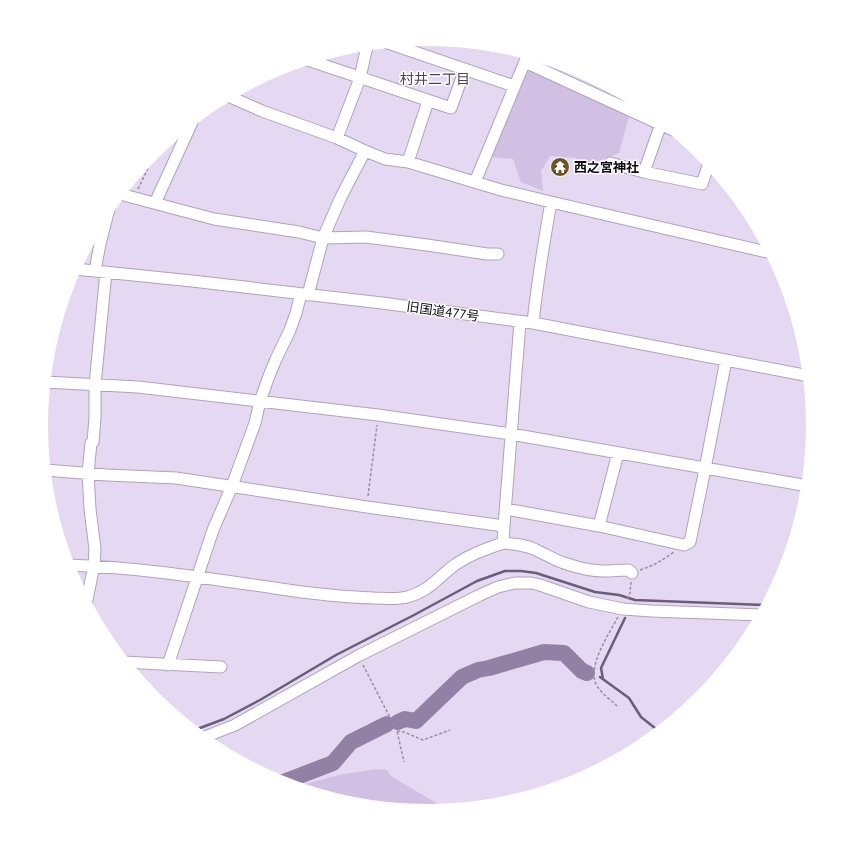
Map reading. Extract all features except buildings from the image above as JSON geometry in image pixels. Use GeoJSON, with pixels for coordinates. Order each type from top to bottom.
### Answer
{"type":"FeatureCollection","features":[{"type":"Feature","properties":{"kind":"street"},"geometry":{"type":"LineString","coordinates":[[400,47],[514,86]]}},
{"type":"Feature","properties":{"kind":"street"},"geometry":{"type":"LineString","coordinates":[[337,138],[360,78],[366,51]]}},
{"type":"Feature","properties":{"kind":"street"},"geometry":{"type":"LineString","coordinates":[[475,182],[526,59]]}},
{"type":"Feature","properties":{"kind":"street"},"geometry":{"type":"LineString","coordinates":[[533,61],[645,115]]}},
{"type":"Feature","properties":{"kind":"street"},"geometry":{"type":"LineString","coordinates":[[316,63],[451,108],[465,69]]}},
{"type":"Feature","properties":{"kind":"street"},"geometry":{"type":"LineString","coordinates":[[234,99],[262,111],[337,138],[385,159],[408,162],[475,182],[551,202],[763,250]]}},
{"type":"Feature","properties":{"kind":"street"},"geometry":{"type":"LineString","coordinates":[[408,162],[428,101]]}},
{"type":"Feature","properties":{"kind":"street"},"geometry":{"type":"LineString","coordinates":[[644,172],[661,126]]}},
{"type":"Feature","properties":{"kind":"street"},"geometry":{"type":"LineString","coordinates":[[155,203],[190,129]]}},
{"type":"Feature","properties":{"kind":"street"},"geometry":{"type":"LineString","coordinates":[[168,665],[213,530],[232,486],[260,401],[276,359],[305,294],[323,238],[341,197],[365,151]]}},
{"type":"Feature","properties":{"kind":"street"},"geometry":{"type":"LineString","coordinates":[[610,163],[644,172],[702,184],[707,170]]}},
{"type":"Feature","properties":{"kind":"street"},"geometry":{"type":"LineString","coordinates":[[125,195],[214,219],[299,232],[323,238],[366,237],[487,254],[498,254]]}},
{"type":"Feature","properties":{"kind":"street"},"geometry":{"type":"LineString","coordinates":[[533,323],[551,202]]}},
{"type":"Feature","properties":{"kind":"street"},"geometry":{"type":"LineString","coordinates":[[95,271],[105,225]]}},
{"type":"Feature","properties":{"kind":"street","name":"旧国道477号"},"geometry":{"type":"LineString","coordinates":[[81,270],[382,303],[533,323],[803,375]]}},
{"type":"Feature","properties":{"kind":"street"},"geometry":{"type":"LineString","coordinates":[[88,595],[94,566],[95,549],[90,509],[88,473],[91,443],[93,442],[95,385],[106,272]]}},
{"type":"Feature","properties":{"kind":"street"},"geometry":{"type":"LineString","coordinates":[[503,543],[520,322]]}},
{"type":"Feature","properties":{"kind":"street"},"geometry":{"type":"LineString","coordinates":[[506,509],[599,526],[684,545],[690,542],[726,360]]}},
{"type":"Feature","properties":{"kind":"street"},"geometry":{"type":"LineString","coordinates":[[50,382],[138,387],[378,415],[511,434],[618,454],[801,485]]}},
{"type":"Feature","properties":{"kind":"street"},"geometry":{"type":"LineString","coordinates":[[599,526],[618,454]]}},
{"type":"Feature","properties":{"kind":"street"},"geometry":{"type":"LineString","coordinates":[[50,470],[176,478],[504,526]]}},
{"type":"Feature","properties":{"kind":"street"},"geometry":{"type":"LineString","coordinates":[[74,565],[197,577],[358,598],[397,599],[406,598],[419,593],[429,587],[455,565],[471,555],[503,543],[520,545],[536,550],[549,557],[579,568],[605,571],[629,570],[632,573]]}},
{"type":"Feature","properties":{"kind":"street"},"geometry":{"type":"LineString","coordinates":[[208,736],[235,725],[358,656],[485,592],[515,583],[531,583],[540,585],[589,602],[624,605],[652,611],[756,615]]}},
{"type":"Feature","properties":{"kind":"street"},"geometry":{"type":"LineString","coordinates":[[131,663],[221,668]]}},
{"type":"Feature","properties":{"kind":"path"},"geometry":{"type":"LineString","coordinates":[[134,197],[148,169]]}},
{"type":"Feature","properties":{"kind":"path"},"geometry":{"type":"LineString","coordinates":[[367,507],[378,415]]}},
{"type":"Feature","properties":{"kind":"path"},"geometry":{"type":"LineString","coordinates":[[617,706],[598,687],[595,682],[594,673],[597,658],[630,593],[632,573],[665,559],[684,545]]}},
{"type":"Feature","properties":{"kind":"path"},"geometry":{"type":"LineString","coordinates":[[358,656],[398,731],[404,762]]}},
{"type":"Feature","properties":{"kind":"path"},"geometry":{"type":"LineString","coordinates":[[398,731],[423,740],[450,730]]}},
{"type":"Feature","properties":{"kind":"shaded area"},"geometry":{"type":"Polygon","coordinates":[[[529,68],[630,113],[619,153],[596,162],[590,168],[574,168],[576,158],[550,156],[541,171],[543,191],[521,182],[513,159],[492,157],[529,68]]]}},
{"type":"Feature","properties":{"kind":"shaded area"},"geometry":{"type":"Polygon","coordinates":[[[377,769],[387,770],[391,776],[439,805],[377,802],[353,798],[304,785],[339,775],[377,769]]]}},
{"type":"Feature","properties":{"kind":"waterway"},"geometry":{"type":"LineString","coordinates":[[198,729],[224,719],[260,700],[336,655],[477,581],[505,571],[536,573],[595,592],[619,595],[635,600],[761,605]]}},
{"type":"Feature","properties":{"kind":"waterway"},"geometry":{"type":"LineString","coordinates":[[603,679],[601,668],[625,618]]}},
{"type":"Feature","properties":{"kind":"waterway"},"geometry":{"type":"LineString","coordinates":[[398,722],[405,719],[416,721],[462,677],[478,670],[544,652],[564,653],[582,671],[587,673]]}},
{"type":"Feature","properties":{"kind":"waterway"},"geometry":{"type":"LineString","coordinates":[[600,677],[629,698],[641,717],[656,729]]}},
{"type":"Feature","properties":{"kind":"waterway"},"geometry":{"type":"LineString","coordinates":[[291,779],[333,763],[351,742],[387,724]]}},
{"type":"Feature","properties":{"kind":"place","name":"西之宮神社"},"geometry":{"type":"Point","coordinates":[560,167]}},
{"type":"Feature","properties":{"kind":"district","name":"村井二丁目"},"geometry":{"type":"Point","coordinates":[435,79]}}]}
